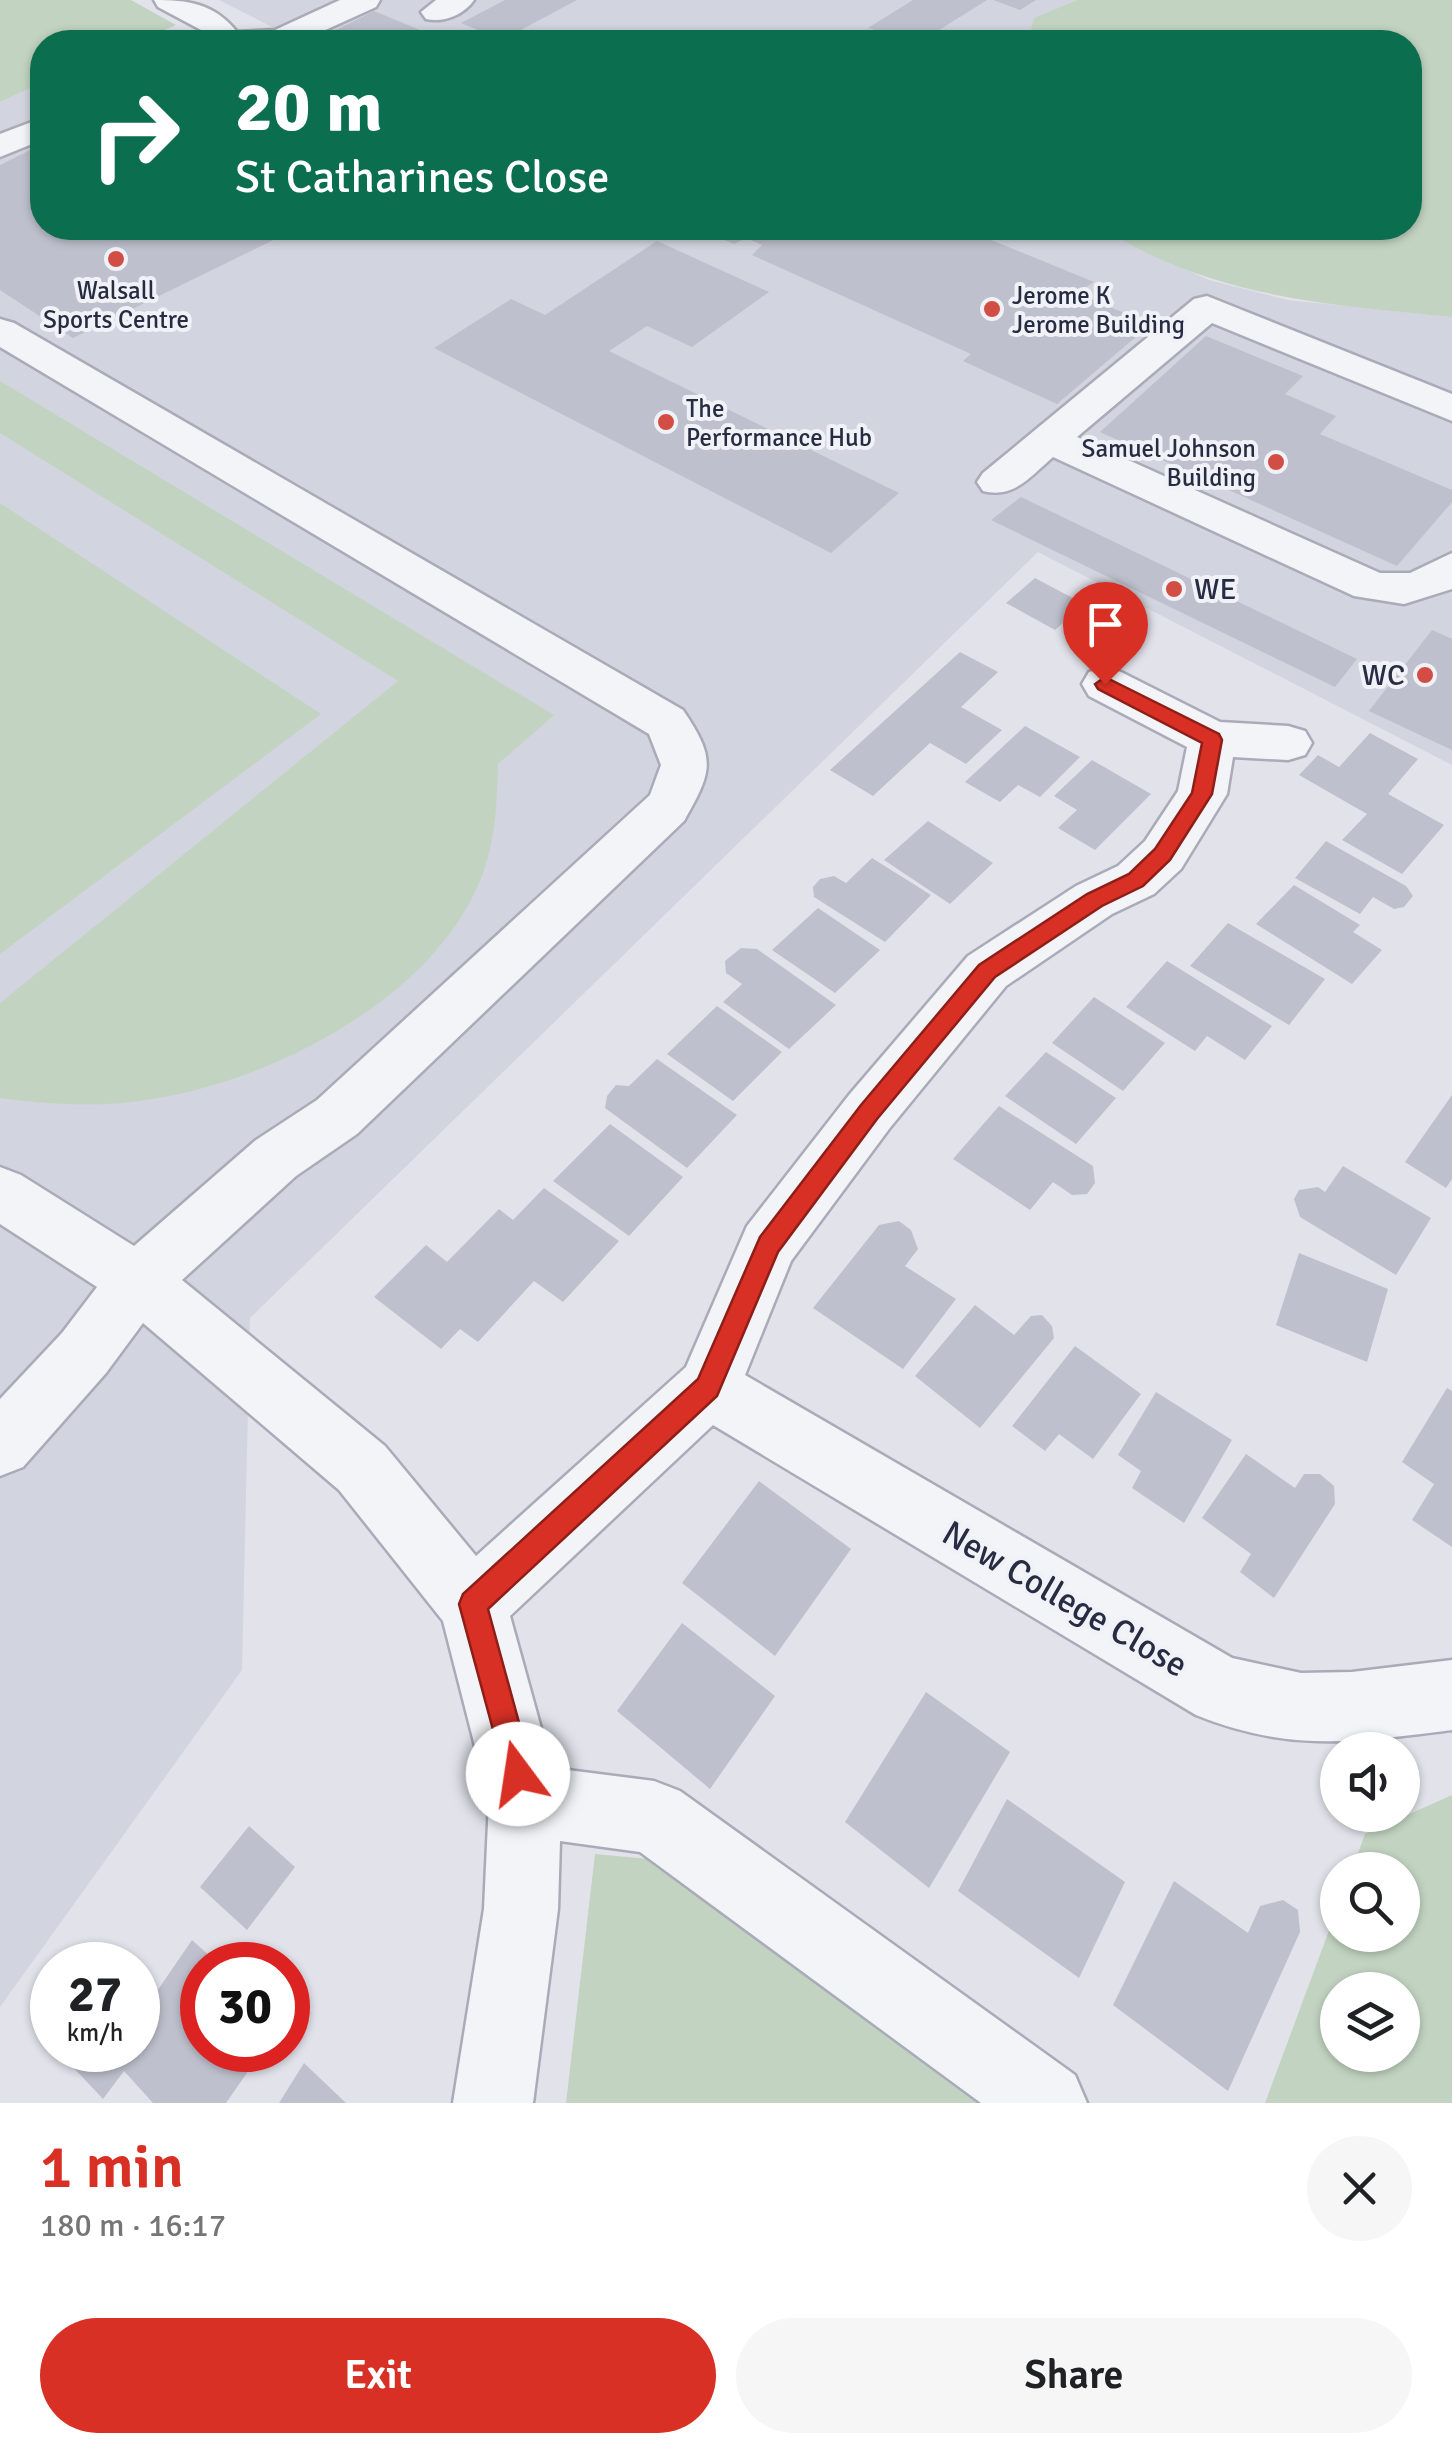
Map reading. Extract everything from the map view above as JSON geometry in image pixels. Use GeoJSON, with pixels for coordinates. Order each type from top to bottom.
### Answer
{"type":"FeatureCollection","features":[{"type":"Feature","properties":{"kind":"street"},"geometry":{"type":"LineString","coordinates":[[299,30],[364,0]]}},
{"type":"Feature","properties":{"kind":"street"},"geometry":{"type":"LineString","coordinates":[[173,1],[219,30]]}},
{"type":"Feature","properties":{"kind":"street"},"geometry":{"type":"LineString","coordinates":[[0,148],[30,134]]}},
{"type":"Feature","properties":{"kind":"street"},"geometry":{"type":"LineString","coordinates":[[998,482],[1207,307],[1452,409]]}},
{"type":"Feature","properties":{"kind":"street"},"geometry":{"type":"LineString","coordinates":[[0,331],[666,722],[686,751],[684,778],[667,808],[337,1117],[276,1158],[138,1282],[84,1352],[0,1446]]}},
{"type":"Feature","properties":{"kind":"street"},"geometry":{"type":"LineString","coordinates":[[1049,440],[1370,586],[1399,592],[1428,586],[1452,568]]}},
{"type":"Feature","properties":{"kind":"street"},"geometry":{"type":"LineString","coordinates":[[1105,684],[1212,740],[1288,743]]}},
{"type":"Feature","properties":{"kind":"street"},"geometry":{"type":"LineString","coordinates":[[473,1604],[708,1388],[768,1245],[869,1112],[987,971],[1094,900],[1136,880],[1163,855],[1202,794],[1212,740]]}},
{"type":"Feature","properties":{"kind":"street"},"geometry":{"type":"LineString","coordinates":[[0,1194],[138,1282],[362,1468],[473,1604],[525,1801],[521,1908],[493,2103]]}},
{"type":"Feature","properties":{"kind":"street","name":"New College Close"},"geometry":{"type":"LineString","coordinates":[[708,1388],[1221,1690],[1301,1708],[1352,1707],[1452,1695]]}},
{"type":"Feature","properties":{"kind":"street"},"geometry":{"type":"LineString","coordinates":[[525,1801],[654,1818],[1047,2103]]}},
{"type":"Feature","properties":{"kind":"shaded area"},"geometry":{"type":"Polygon","coordinates":[[[219,0],[1077,0],[1035,18],[1032,30],[278,30],[219,0]]]}},
{"type":"Feature","properties":{"kind":"shaded area"},"geometry":{"type":"Polygon","coordinates":[[[30,88],[30,240],[1122,240],[1209,280],[1288,300],[1452,317],[1452,765],[1038,552],[250,1318],[242,1670],[47,1942],[30,1942],[30,1965],[0,2007],[0,102],[30,88]]]}},
{"type":"Feature","properties":{"kind":"green space"},"geometry":{"type":"Polygon","coordinates":[[[0,0],[131,0],[176,25],[164,30],[30,30],[30,88],[0,102],[0,0]]]}},
{"type":"Feature","properties":{"kind":"green space"},"geometry":{"type":"Polygon","coordinates":[[[1077,0],[1452,0],[1452,317],[1271,294],[1186,270],[1123,240],[1422,240],[1422,30],[1031,30],[1034,18],[1077,0]]]}},
{"type":"Feature","properties":{"kind":"green space"},"geometry":{"type":"Polygon","coordinates":[[[0,381],[554,715],[498,764],[493,831],[484,870],[462,915],[431,956],[392,992],[348,1024],[250,1073],[200,1089],[114,1104],[0,1098],[0,1003],[398,681],[0,433],[0,381]]]}},
{"type":"Feature","properties":{"kind":"green space"},"geometry":{"type":"Polygon","coordinates":[[[0,503],[321,714],[0,954],[0,503]]]}},
{"type":"Feature","properties":{"kind":"green space"},"geometry":{"type":"Polygon","coordinates":[[[1452,1795],[1452,2103],[1265,2103],[1321,1952],[1420,1952],[1420,1852],[1358,1852],[1369,1832],[1420,1832],[1420,1809],[1452,1795]]]}},
{"type":"Feature","properties":{"kind":"green space"},"geometry":{"type":"Polygon","coordinates":[[[595,1854],[660,1860],[979,2103],[566,2103],[595,1854]]]}},
{"type":"Feature","properties":{"kind":"building"},"geometry":{"type":"Polygon","coordinates":[[[505,0],[577,0],[521,30],[478,30],[461,23],[505,0]]]}},
{"type":"Feature","properties":{"kind":"building"},"geometry":{"type":"Polygon","coordinates":[[[913,0],[987,0],[939,30],[868,28],[913,0]]]}},
{"type":"Feature","properties":{"kind":"building"},"geometry":{"type":"Polygon","coordinates":[[[993,0],[1036,0],[1020,10],[993,0]]]}},
{"type":"Feature","properties":{"kind":"building"},"geometry":{"type":"Polygon","coordinates":[[[374,11],[420,30],[336,30],[374,11]]]}},
{"type":"Feature","properties":{"kind":"building","name":"Walsall Sports Centre"},"geometry":{"type":"Polygon","coordinates":[[[30,150],[30,240],[273,240],[73,338],[0,290],[0,165],[30,150]]]}},
{"type":"Feature","properties":{"kind":"building","name":"Jerome K Jerome Building"},"geometry":{"type":"Polygon","coordinates":[[[751,240],[991,240],[1094,282],[1076,293],[1151,324],[1057,404],[963,361],[971,354],[752,255],[762,245],[751,240]]]}},
{"type":"Feature","properties":{"kind":"building","name":"The Performance Hub"},"geometry":{"type":"Polygon","coordinates":[[[657,241],[769,292],[692,347],[647,326],[609,351],[899,493],[831,553],[434,348],[511,299],[545,315],[657,241]]]}},
{"type":"Feature","properties":{"kind":"building","name":"Samuel Johnson Building"},"geometry":{"type":"Polygon","coordinates":[[[1206,336],[1303,376],[1285,394],[1336,416],[1320,434],[1452,490],[1452,502],[1397,566],[1100,432],[1206,336]]]}},
{"type":"Feature","properties":{"kind":"building","name":"WE"},"geometry":{"type":"Polygon","coordinates":[[[1021,497],[1357,659],[1335,687],[991,520],[1021,497]]]}},
{"type":"Feature","properties":{"kind":"building"},"geometry":{"type":"Polygon","coordinates":[[[1035,578],[1084,604],[1055,630],[1006,603],[1035,578]]]}},
{"type":"Feature","properties":{"kind":"building","name":"WC"},"geometry":{"type":"Polygon","coordinates":[[[1432,630],[1452,639],[1452,750],[1369,711],[1432,630]]]}},
{"type":"Feature","properties":{"kind":"building"},"geometry":{"type":"Polygon","coordinates":[[[960,652],[998,672],[961,707],[1002,730],[966,764],[930,743],[873,796],[830,770],[960,652]]]}},
{"type":"Feature","properties":{"kind":"building"},"geometry":{"type":"Polygon","coordinates":[[[1025,726],[1080,757],[1040,797],[1018,785],[1000,802],[965,782],[1025,726]]]}},
{"type":"Feature","properties":{"kind":"building"},"geometry":{"type":"Polygon","coordinates":[[[1370,733],[1418,759],[1388,794],[1444,825],[1402,874],[1342,840],[1367,814],[1299,775],[1318,755],[1339,767],[1370,733]]]}},
{"type":"Feature","properties":{"kind":"building"},"geometry":{"type":"Polygon","coordinates":[[[1092,760],[1151,794],[1095,850],[1058,828],[1077,810],[1054,796],[1092,760]]]}},
{"type":"Feature","properties":{"kind":"building"},"geometry":{"type":"Polygon","coordinates":[[[928,821],[993,863],[950,904],[884,860],[928,821]]]}},
{"type":"Feature","properties":{"kind":"building"},"geometry":{"type":"Polygon","coordinates":[[[1326,841],[1406,886],[1413,896],[1404,907],[1394,909],[1373,897],[1360,914],[1295,878],[1326,841]]]}},
{"type":"Feature","properties":{"kind":"building"},"geometry":{"type":"Polygon","coordinates":[[[872,858],[931,895],[885,942],[814,897],[813,887],[820,879],[834,876],[846,883],[872,858]]]}},
{"type":"Feature","properties":{"kind":"building"},"geometry":{"type":"Polygon","coordinates":[[[1294,885],[1360,925],[1353,932],[1382,950],[1352,984],[1256,924],[1294,885]]]}},
{"type":"Feature","properties":{"kind":"building"},"geometry":{"type":"Polygon","coordinates":[[[818,908],[880,950],[835,993],[772,950],[818,908]]]}},
{"type":"Feature","properties":{"kind":"building"},"geometry":{"type":"Polygon","coordinates":[[[1228,923],[1325,979],[1289,1025],[1190,966],[1228,923]]]}},
{"type":"Feature","properties":{"kind":"building"},"geometry":{"type":"Polygon","coordinates":[[[741,948],[757,949],[836,1005],[789,1049],[723,1002],[742,984],[726,973],[725,961],[741,948]]]}},
{"type":"Feature","properties":{"kind":"building"},"geometry":{"type":"Polygon","coordinates":[[[1167,961],[1272,1026],[1245,1060],[1207,1036],[1195,1051],[1126,1007],[1167,961]]]}},
{"type":"Feature","properties":{"kind":"building"},"geometry":{"type":"Polygon","coordinates":[[[1094,997],[1165,1043],[1123,1091],[1052,1043],[1094,997]]]}},
{"type":"Feature","properties":{"kind":"building"},"geometry":{"type":"Polygon","coordinates":[[[717,1006],[782,1052],[733,1101],[667,1054],[717,1006]]]}},
{"type":"Feature","properties":{"kind":"building"},"geometry":{"type":"Polygon","coordinates":[[[1046,1052],[1116,1098],[1076,1144],[1005,1096],[1046,1052]]]}},
{"type":"Feature","properties":{"kind":"building"},"geometry":{"type":"Polygon","coordinates":[[[657,1059],[737,1115],[687,1168],[605,1108],[607,1096],[616,1085],[629,1086],[657,1059]]]}},
{"type":"Feature","properties":{"kind":"building"},"geometry":{"type":"Polygon","coordinates":[[[1452,1095],[1452,1179],[1446,1188],[1405,1162],[1452,1095]]]}},
{"type":"Feature","properties":{"kind":"building"},"geometry":{"type":"Polygon","coordinates":[[[999,1106],[1093,1166],[1095,1183],[1087,1194],[1072,1195],[1053,1182],[1030,1210],[953,1159],[999,1106]]]}},
{"type":"Feature","properties":{"kind":"building"},"geometry":{"type":"Polygon","coordinates":[[[610,1124],[683,1177],[629,1236],[553,1181],[610,1124]]]}},
{"type":"Feature","properties":{"kind":"building"},"geometry":{"type":"Polygon","coordinates":[[[1343,1166],[1431,1218],[1396,1275],[1300,1217],[1294,1199],[1299,1190],[1318,1187],[1325,1192],[1343,1166]]]}},
{"type":"Feature","properties":{"kind":"building"},"geometry":{"type":"Polygon","coordinates":[[[544,1188],[619,1241],[563,1302],[534,1281],[478,1342],[460,1329],[441,1349],[374,1297],[426,1245],[447,1262],[499,1209],[513,1220],[544,1188]]]}},
{"type":"Feature","properties":{"kind":"building"},"geometry":{"type":"Polygon","coordinates":[[[899,1221],[911,1230],[918,1249],[905,1266],[956,1299],[903,1369],[813,1308],[879,1225],[899,1221]]]}},
{"type":"Feature","properties":{"kind":"building"},"geometry":{"type":"Polygon","coordinates":[[[1299,1253],[1388,1289],[1367,1362],[1276,1325],[1299,1253]]]}},
{"type":"Feature","properties":{"kind":"building"},"geometry":{"type":"Polygon","coordinates":[[[975,1305],[1014,1335],[1031,1316],[1042,1315],[1052,1326],[1054,1338],[980,1428],[915,1376],[975,1305]]]}},
{"type":"Feature","properties":{"kind":"building"},"geometry":{"type":"Polygon","coordinates":[[[1075,1346],[1141,1394],[1093,1459],[1059,1434],[1045,1451],[1012,1426],[1075,1346]]]}},
{"type":"Feature","properties":{"kind":"building"},"geometry":{"type":"Polygon","coordinates":[[[1447,1388],[1452,1391],[1452,1547],[1412,1520],[1434,1484],[1402,1462],[1447,1388]]]}},
{"type":"Feature","properties":{"kind":"building"},"geometry":{"type":"Polygon","coordinates":[[[1156,1392],[1232,1440],[1184,1523],[1132,1488],[1141,1471],[1118,1455],[1156,1392]]]}},
{"type":"Feature","properties":{"kind":"building"},"geometry":{"type":"Polygon","coordinates":[[[1246,1454],[1295,1488],[1304,1474],[1320,1474],[1334,1486],[1335,1504],[1274,1598],[1240,1572],[1251,1554],[1202,1518],[1246,1454]]]}},
{"type":"Feature","properties":{"kind":"building"},"geometry":{"type":"Polygon","coordinates":[[[759,1481],[851,1549],[775,1656],[682,1583],[759,1481]]]}},
{"type":"Feature","properties":{"kind":"building"},"geometry":{"type":"Polygon","coordinates":[[[682,1623],[775,1696],[710,1789],[617,1711],[682,1623]]]}},
{"type":"Feature","properties":{"kind":"building"},"geometry":{"type":"Polygon","coordinates":[[[926,1692],[1010,1752],[929,1888],[845,1822],[926,1692]]]}},
{"type":"Feature","properties":{"kind":"building"},"geometry":{"type":"Polygon","coordinates":[[[1007,1799],[1125,1882],[1079,1978],[958,1891],[1007,1799]]]}},
{"type":"Feature","properties":{"kind":"building"},"geometry":{"type":"Polygon","coordinates":[[[249,1826],[295,1867],[247,1930],[200,1887],[249,1826]]]}},
{"type":"Feature","properties":{"kind":"building"},"geometry":{"type":"Polygon","coordinates":[[[1174,1881],[1248,1933],[1260,1906],[1283,1900],[1298,1910],[1300,1932],[1228,2091],[1113,2005],[1174,1881]]]}},
{"type":"Feature","properties":{"kind":"building"},"geometry":{"type":"Polygon","coordinates":[[[180,1958],[180,2072],[248,2072],[226,2103],[153,2103],[125,2072],[160,2072],[160,1987],[180,1958]]]}},
{"type":"Feature","properties":{"kind":"building"},"geometry":{"type":"Polygon","coordinates":[[[310,2069],[346,2103],[279,2103],[298,2072],[310,2072],[310,2069]]]}},
{"type":"Feature","properties":{"kind":"building"},"geometry":{"type":"Polygon","coordinates":[[[78,2072],[123,2072],[103,2099],[78,2072]]]}},
{"type":"Feature","properties":{"kind":"place","name":"Walsall Sports Centre"},"geometry":{"type":"Point","coordinates":[116,259]}},
{"type":"Feature","properties":{"kind":"place","name":"Jerome K Jerome Building"},"geometry":{"type":"Point","coordinates":[992,309]}},
{"type":"Feature","properties":{"kind":"place","name":"The Performance Hub"},"geometry":{"type":"Point","coordinates":[666,422]}},
{"type":"Feature","properties":{"kind":"place","name":"Samuel Johnson Building"},"geometry":{"type":"Point","coordinates":[1276,462]}},
{"type":"Feature","properties":{"kind":"place","name":"WE"},"geometry":{"type":"Point","coordinates":[1174,589]}},
{"type":"Feature","properties":{"kind":"place","name":"WC"},"geometry":{"type":"Point","coordinates":[1425,675]}},
{"type":"Feature","properties":{"kind":"route"},"geometry":{"type":"LineString","coordinates":[[518,1774],[473,1604],[708,1388],[768,1245],[869,1112],[987,971],[1094,900],[1136,880],[1163,855],[1202,794],[1212,740],[1105,684]]}}]}
